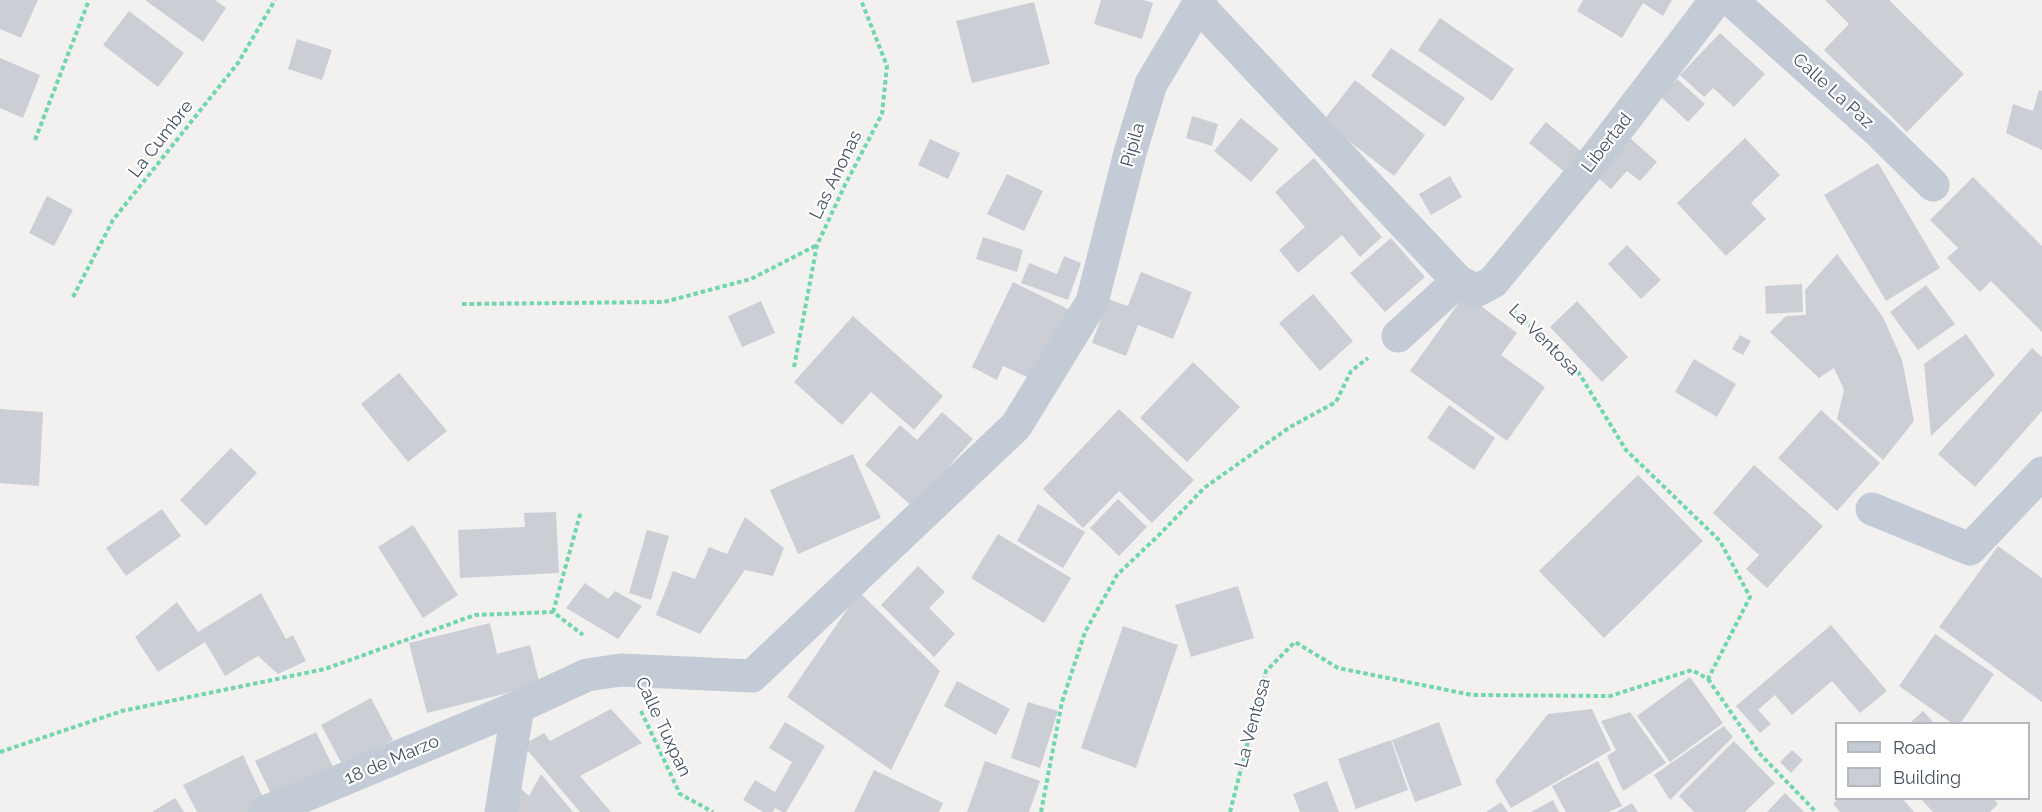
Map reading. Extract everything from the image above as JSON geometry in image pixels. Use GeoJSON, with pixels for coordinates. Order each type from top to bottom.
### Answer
{"type":"FeatureCollection","features":[{"type":"Feature","properties":{"kind":"street","name":"Libertad"},"geometry":{"type":"LineString","coordinates":[[1493,282],[1593,161],[1716,0]]}},
{"type":"Feature","properties":{"kind":"street","name":"Calle La Paz"},"geometry":{"type":"LineString","coordinates":[[1731,0],[1879,132],[1934,185]]}},
{"type":"Feature","properties":{"kind":"street"},"geometry":{"type":"LineString","coordinates":[[1200,2],[1458,281],[1476,291],[1493,282]]}},
{"type":"Feature","properties":{"kind":"street","name":"Pípila"},"geometry":{"type":"LineString","coordinates":[[621,670],[752,676],[1016,426],[1092,302],[1130,153],[1152,84],[1200,2]]}},
{"type":"Feature","properties":{"kind":"street"},"geometry":{"type":"LineString","coordinates":[[1398,336],[1458,281]]}},
{"type":"Feature","properties":{"kind":"street"},"geometry":{"type":"LineString","coordinates":[[1872,509],[1970,549],[2042,473]]}},
{"type":"Feature","properties":{"kind":"street","name":"18 de Marzo"},"geometry":{"type":"LineString","coordinates":[[265,812],[518,707],[587,675],[621,670]]}},
{"type":"Feature","properties":{"kind":"street"},"geometry":{"type":"LineString","coordinates":[[501,812],[518,707]]}},
{"type":"Feature","properties":{"kind":"path"},"geometry":{"type":"LineString","coordinates":[[35,140],[89,0]]}},
{"type":"Feature","properties":{"kind":"path","name":"La Cumbre"},"geometry":{"type":"LineString","coordinates":[[73,297],[113,220],[238,63],[275,0]]}},
{"type":"Feature","properties":{"kind":"path","name":"Las Anonas"},"geometry":{"type":"LineString","coordinates":[[794,367],[817,245],[844,185],[882,114],[887,66],[861,0]]}},
{"type":"Feature","properties":{"kind":"path"},"geometry":{"type":"LineString","coordinates":[[462,304],[664,302],[751,279],[817,245]]}},
{"type":"Feature","properties":{"kind":"path","name":"La Ventosa"},"geometry":{"type":"LineString","coordinates":[[1230,812],[1266,671],[1295,642],[1338,668],[1472,695],[1610,696],[1692,670],[1708,679],[1750,597],[1720,541],[1626,450],[1577,370],[1509,306],[1493,282]]}},
{"type":"Feature","properties":{"kind":"path"},"geometry":{"type":"LineString","coordinates":[[1041,812],[1062,702],[1085,632],[1117,575],[1161,534],[1204,488],[1290,427],[1336,402],[1351,371],[1398,336]]}},
{"type":"Feature","properties":{"kind":"path"},"geometry":{"type":"LineString","coordinates":[[553,612],[581,511]]}},
{"type":"Feature","properties":{"kind":"path"},"geometry":{"type":"LineString","coordinates":[[0,752],[122,711],[325,669],[475,615],[553,612],[595,644],[587,675]]}},
{"type":"Feature","properties":{"kind":"path","name":"Calle Tuxpan"},"geometry":{"type":"LineString","coordinates":[[621,670],[680,794],[713,812]]}},
{"type":"Feature","properties":{"kind":"path"},"geometry":{"type":"LineString","coordinates":[[1708,679],[1759,753],[1816,812]]}},
{"type":"Feature","properties":{"kind":"building"},"geometry":{"type":"Polygon","coordinates":[[[0,0],[38,0],[21,38],[0,29],[0,0]]]}},
{"type":"Feature","properties":{"kind":"building"},"geometry":{"type":"Polygon","coordinates":[[[145,0],[215,0],[226,8],[203,42],[145,0]]]}},
{"type":"Feature","properties":{"kind":"building"},"geometry":{"type":"Polygon","coordinates":[[[1101,0],[1143,0],[1153,3],[1142,39],[1094,24],[1101,0]]]}},
{"type":"Feature","properties":{"kind":"building"},"geometry":{"type":"Polygon","coordinates":[[[1583,0],[1672,0],[1663,16],[1643,3],[1622,38],[1577,11],[1583,0]]]}},
{"type":"Feature","properties":{"kind":"building"},"geometry":{"type":"Polygon","coordinates":[[[1825,0],[1889,0],[1964,74],[1907,132],[1824,50],[1849,24],[1825,0]]]}},
{"type":"Feature","properties":{"kind":"building"},"geometry":{"type":"Polygon","coordinates":[[[1034,2],[1050,64],[972,83],[956,21],[1034,2]]]}},
{"type":"Feature","properties":{"kind":"building"},"geometry":{"type":"Polygon","coordinates":[[[129,11],[184,53],[158,87],[103,45],[129,11]]]}},
{"type":"Feature","properties":{"kind":"building"},"geometry":{"type":"Polygon","coordinates":[[[1440,18],[1514,69],[1492,101],[1418,50],[1440,18]]]}},
{"type":"Feature","properties":{"kind":"building"},"geometry":{"type":"Polygon","coordinates":[[[1720,33],[1765,74],[1734,107],[1713,88],[1704,97],[1680,75],[1720,33]]]}},
{"type":"Feature","properties":{"kind":"building"},"geometry":{"type":"Polygon","coordinates":[[[297,39],[332,50],[322,80],[288,69],[297,39]]]}},
{"type":"Feature","properties":{"kind":"building"},"geometry":{"type":"Polygon","coordinates":[[[1391,48],[1465,98],[1445,127],[1371,76],[1391,48]]]}},
{"type":"Feature","properties":{"kind":"building"},"geometry":{"type":"Polygon","coordinates":[[[0,58],[40,75],[23,118],[0,108],[0,58]]]}},
{"type":"Feature","properties":{"kind":"building"},"geometry":{"type":"Polygon","coordinates":[[[1677,79],[1705,104],[1688,122],[1661,97],[1677,79]]]}},
{"type":"Feature","properties":{"kind":"building"},"geometry":{"type":"Polygon","coordinates":[[[1355,80],[1425,135],[1394,176],[1323,121],[1355,80]]]}},
{"type":"Feature","properties":{"kind":"building"},"geometry":{"type":"Polygon","coordinates":[[[2039,90],[2042,91],[2042,150],[2006,133],[2013,104],[2033,111],[2039,90]]]}},
{"type":"Feature","properties":{"kind":"building"},"geometry":{"type":"Polygon","coordinates":[[[1192,116],[1218,124],[1212,146],[1186,138],[1192,116]]]}},
{"type":"Feature","properties":{"kind":"building"},"geometry":{"type":"Polygon","coordinates":[[[1241,118],[1279,149],[1251,182],[1214,151],[1241,118]]]}},
{"type":"Feature","properties":{"kind":"building"},"geometry":{"type":"Polygon","coordinates":[[[1546,122],[1582,152],[1566,173],[1529,143],[1546,122]]]}},
{"type":"Feature","properties":{"kind":"building"},"geometry":{"type":"Polygon","coordinates":[[[1630,138],[1657,162],[1640,181],[1627,171],[1611,189],[1596,176],[1630,138]]]}},
{"type":"Feature","properties":{"kind":"building"},"geometry":{"type":"Polygon","coordinates":[[[1745,138],[1780,175],[1751,203],[1766,219],[1726,256],[1677,203],[1745,138]]]}},
{"type":"Feature","properties":{"kind":"building"},"geometry":{"type":"Polygon","coordinates":[[[930,139],[960,153],[948,179],[918,165],[930,139]]]}},
{"type":"Feature","properties":{"kind":"building"},"geometry":{"type":"Polygon","coordinates":[[[1314,158],[1382,237],[1360,257],[1342,235],[1298,273],[1279,250],[1305,227],[1275,192],[1314,158]]]}},
{"type":"Feature","properties":{"kind":"building"},"geometry":{"type":"Polygon","coordinates":[[[1878,163],[1940,268],[1886,301],[1824,195],[1878,163]]]}},
{"type":"Feature","properties":{"kind":"building"},"geometry":{"type":"Polygon","coordinates":[[[1007,174],[1043,191],[1024,231],[987,214],[1007,174]]]}},
{"type":"Feature","properties":{"kind":"building"},"geometry":{"type":"Polygon","coordinates":[[[1450,176],[1462,197],[1431,215],[1419,194],[1450,176]]]}},
{"type":"Feature","properties":{"kind":"building"},"geometry":{"type":"Polygon","coordinates":[[[1973,177],[2042,246],[2042,332],[1991,281],[1980,292],[1947,258],[1958,248],[1930,220],[1973,177]]]}},
{"type":"Feature","properties":{"kind":"building"},"geometry":{"type":"Polygon","coordinates":[[[47,196],[73,210],[54,246],[29,233],[47,196]]]}},
{"type":"Feature","properties":{"kind":"building"},"geometry":{"type":"Polygon","coordinates":[[[983,237],[1023,250],[1017,272],[976,259],[983,237]]]}},
{"type":"Feature","properties":{"kind":"building"},"geometry":{"type":"Polygon","coordinates":[[[1391,238],[1425,277],[1385,312],[1350,273],[1391,238]]]}},
{"type":"Feature","properties":{"kind":"building"},"geometry":{"type":"Polygon","coordinates":[[[1627,245],[1661,280],[1641,299],[1608,264],[1627,245]]]}},
{"type":"Feature","properties":{"kind":"building"},"geometry":{"type":"Polygon","coordinates":[[[1837,254],[1883,317],[1902,360],[1914,421],[1883,460],[1837,419],[1844,390],[1834,368],[1819,378],[1770,332],[1786,316],[1806,315],[1805,290],[1837,254]]]}},
{"type":"Feature","properties":{"kind":"building"},"geometry":{"type":"Polygon","coordinates":[[[1064,256],[1081,263],[1068,300],[1021,283],[1029,263],[1057,274],[1064,256]]]}},
{"type":"Feature","properties":{"kind":"building"},"geometry":{"type":"Polygon","coordinates":[[[1141,272],[1192,292],[1173,339],[1138,325],[1126,356],[1092,343],[1108,299],[1128,306],[1141,272]]]}},
{"type":"Feature","properties":{"kind":"building"},"geometry":{"type":"Polygon","coordinates":[[[1013,282],[1072,311],[1038,382],[1003,366],[997,380],[972,367],[1013,282]]]}},
{"type":"Feature","properties":{"kind":"building"},"geometry":{"type":"Polygon","coordinates":[[[1802,284],[1803,312],[1766,314],[1765,286],[1802,284]]]}},
{"type":"Feature","properties":{"kind":"building"},"geometry":{"type":"Polygon","coordinates":[[[1926,285],[1955,324],[1918,350],[1890,312],[1926,285]]]}},
{"type":"Feature","properties":{"kind":"building"},"geometry":{"type":"Polygon","coordinates":[[[1313,294],[1353,341],[1320,371],[1279,323],[1313,294]]]}},
{"type":"Feature","properties":{"kind":"building"},"geometry":{"type":"Polygon","coordinates":[[[1465,294],[1517,333],[1501,355],[1545,387],[1507,441],[1410,371],[1465,294]]]}},
{"type":"Feature","properties":{"kind":"building"},"geometry":{"type":"Polygon","coordinates":[[[761,301],[775,333],[742,347],[728,316],[761,301]]]}},
{"type":"Feature","properties":{"kind":"building"},"geometry":{"type":"Polygon","coordinates":[[[1577,301],[1628,357],[1602,382],[1550,327],[1577,301]]]}},
{"type":"Feature","properties":{"kind":"building"},"geometry":{"type":"Polygon","coordinates":[[[853,316],[943,396],[914,430],[871,392],[842,425],[794,382],[853,316]]]}},
{"type":"Feature","properties":{"kind":"building"},"geometry":{"type":"Polygon","coordinates":[[[1966,334],[1995,375],[1931,436],[1924,364],[1966,334]]]}},
{"type":"Feature","properties":{"kind":"building"},"geometry":{"type":"Polygon","coordinates":[[[1740,335],[1751,341],[1743,355],[1732,349],[1740,335]]]}},
{"type":"Feature","properties":{"kind":"building"},"geometry":{"type":"Polygon","coordinates":[[[2032,348],[2042,357],[2042,411],[1975,487],[1938,454],[2032,348]]]}},
{"type":"Feature","properties":{"kind":"building"},"geometry":{"type":"Polygon","coordinates":[[[1694,359],[1736,384],[1717,417],[1675,392],[1694,359]]]}},
{"type":"Feature","properties":{"kind":"building"},"geometry":{"type":"Polygon","coordinates":[[[1193,362],[1240,407],[1187,462],[1140,418],[1193,362]]]}},
{"type":"Feature","properties":{"kind":"building"},"geometry":{"type":"Polygon","coordinates":[[[399,373],[447,431],[408,462],[361,404],[399,373]]]}},
{"type":"Feature","properties":{"kind":"building"},"geometry":{"type":"Polygon","coordinates":[[[1449,405],[1495,438],[1474,470],[1427,438],[1449,405]]]}},
{"type":"Feature","properties":{"kind":"building"},"geometry":{"type":"Polygon","coordinates":[[[0,409],[43,412],[39,486],[0,483],[0,409]]]}},
{"type":"Feature","properties":{"kind":"building"},"geometry":{"type":"Polygon","coordinates":[[[1119,409],[1194,480],[1152,523],[1119,491],[1083,528],[1043,489],[1119,409]]]}},
{"type":"Feature","properties":{"kind":"building"},"geometry":{"type":"Polygon","coordinates":[[[1821,410],[1880,463],[1837,511],[1778,458],[1821,410]]]}},
{"type":"Feature","properties":{"kind":"building"},"geometry":{"type":"Polygon","coordinates":[[[942,412],[973,439],[913,507],[865,465],[900,425],[917,440],[942,412]]]}},
{"type":"Feature","properties":{"kind":"building"},"geometry":{"type":"Polygon","coordinates":[[[231,448],[257,473],[206,526],[180,500],[231,448]]]}},
{"type":"Feature","properties":{"kind":"building"},"geometry":{"type":"Polygon","coordinates":[[[853,454],[881,518],[798,554],[770,490],[853,454]]]}},
{"type":"Feature","properties":{"kind":"building"},"geometry":{"type":"Polygon","coordinates":[[[1754,465],[1823,526],[1767,588],[1746,569],[1759,555],[1713,513],[1754,465]]]}},
{"type":"Feature","properties":{"kind":"building"},"geometry":{"type":"Polygon","coordinates":[[[1638,475],[1703,541],[1604,638],[1539,571],[1638,475]]]}},
{"type":"Feature","properties":{"kind":"building"},"geometry":{"type":"Polygon","coordinates":[[[1118,499],[1147,527],[1119,556],[1090,528],[1118,499]]]}},
{"type":"Feature","properties":{"kind":"building"},"geometry":{"type":"Polygon","coordinates":[[[1038,504],[1085,532],[1063,568],[1017,541],[1038,504]]]}},
{"type":"Feature","properties":{"kind":"building"},"geometry":{"type":"Polygon","coordinates":[[[162,509],[181,536],[126,576],[106,548],[162,509]]]}},
{"type":"Feature","properties":{"kind":"building"},"geometry":{"type":"Polygon","coordinates":[[[556,512],[559,573],[460,578],[458,530],[525,527],[524,513],[556,512]]]}},
{"type":"Feature","properties":{"kind":"building"},"geometry":{"type":"Polygon","coordinates":[[[745,517],[784,548],[773,576],[745,570],[700,634],[656,615],[673,571],[695,579],[709,547],[727,554],[745,517]]]}},
{"type":"Feature","properties":{"kind":"building"},"geometry":{"type":"Polygon","coordinates":[[[413,525],[458,595],[423,618],[378,547],[413,525]]]}},
{"type":"Feature","properties":{"kind":"building"},"geometry":{"type":"Polygon","coordinates":[[[647,530],[669,536],[651,600],[629,593],[647,530]]]}},
{"type":"Feature","properties":{"kind":"building"},"geometry":{"type":"Polygon","coordinates":[[[998,534],[1071,578],[1044,623],[971,578],[998,534]]]}},
{"type":"Feature","properties":{"kind":"building"},"geometry":{"type":"Polygon","coordinates":[[[1998,546],[2042,578],[2042,702],[1939,627],[1998,546]]]}},
{"type":"Feature","properties":{"kind":"building"},"geometry":{"type":"Polygon","coordinates":[[[918,566],[945,592],[929,608],[955,634],[934,657],[881,605],[918,566]]]}},
{"type":"Feature","properties":{"kind":"building"},"geometry":{"type":"Polygon","coordinates":[[[585,583],[608,599],[615,591],[642,606],[618,639],[566,608],[585,583]]]}},
{"type":"Feature","properties":{"kind":"building"},"geometry":{"type":"Polygon","coordinates":[[[1238,586],[1254,638],[1191,657],[1175,605],[1238,586]]]}},
{"type":"Feature","properties":{"kind":"building"},"geometry":{"type":"Polygon","coordinates":[[[859,592],[940,671],[891,770],[787,697],[859,592]]]}},
{"type":"Feature","properties":{"kind":"building"},"geometry":{"type":"Polygon","coordinates":[[[261,593],[286,639],[293,635],[306,661],[278,674],[258,656],[225,676],[205,642],[158,672],[135,637],[177,602],[198,632],[261,593]]]}},
{"type":"Feature","properties":{"kind":"building"},"geometry":{"type":"Polygon","coordinates":[[[490,623],[497,654],[530,645],[540,685],[427,713],[409,643],[490,623]]]}},
{"type":"Feature","properties":{"kind":"building"},"geometry":{"type":"Polygon","coordinates":[[[1831,625],[1887,691],[1860,713],[1832,681],[1792,715],[1775,695],[1758,710],[1771,724],[1760,733],[1736,706],[1831,625]]]}},
{"type":"Feature","properties":{"kind":"building"},"geometry":{"type":"Polygon","coordinates":[[[1123,626],[1178,645],[1136,768],[1081,748],[1123,626]]]}},
{"type":"Feature","properties":{"kind":"building"},"geometry":{"type":"Polygon","coordinates":[[[1935,634],[1994,674],[1961,722],[1950,722],[1899,686],[1935,634]]]}},
{"type":"Feature","properties":{"kind":"building"},"geometry":{"type":"Polygon","coordinates":[[[1690,677],[1723,723],[1670,762],[1637,716],[1690,677]]]}},
{"type":"Feature","properties":{"kind":"building"},"geometry":{"type":"Polygon","coordinates":[[[957,681],[1010,709],[996,735],[944,706],[957,681]]]}},
{"type":"Feature","properties":{"kind":"building"},"geometry":{"type":"Polygon","coordinates":[[[371,698],[393,740],[343,766],[321,725],[371,698]]]}},
{"type":"Feature","properties":{"kind":"building"},"geometry":{"type":"Polygon","coordinates":[[[1028,702],[1058,711],[1040,768],[1011,758],[1028,702]]]}},
{"type":"Feature","properties":{"kind":"building"},"geometry":{"type":"Polygon","coordinates":[[[611,709],[642,743],[580,776],[611,812],[580,812],[523,745],[544,733],[550,741],[611,709]]]}},
{"type":"Feature","properties":{"kind":"building"},"geometry":{"type":"Polygon","coordinates":[[[1592,709],[1611,750],[1511,808],[1495,781],[1548,714],[1592,709]]]}},
{"type":"Feature","properties":{"kind":"building"},"geometry":{"type":"Polygon","coordinates":[[[1923,711],[1933,722],[1911,722],[1923,711]]]}},
{"type":"Feature","properties":{"kind":"building"},"geometry":{"type":"Polygon","coordinates":[[[1630,712],[1666,763],[1623,791],[1607,756],[1616,750],[1601,721],[1630,712]]]}},
{"type":"Feature","properties":{"kind":"building"},"geometry":{"type":"Polygon","coordinates":[[[785,722],[825,746],[786,812],[775,808],[773,812],[763,812],[743,800],[755,780],[775,792],[792,762],[769,748],[785,722]]]}},
{"type":"Feature","properties":{"kind":"building"},"geometry":{"type":"Polygon","coordinates":[[[1439,722],[1462,785],[1415,802],[1392,740],[1439,722]]]}},
{"type":"Feature","properties":{"kind":"building"},"geometry":{"type":"Polygon","coordinates":[[[1724,726],[1733,737],[1670,800],[1654,775],[1724,726]]]}},
{"type":"Feature","properties":{"kind":"building"},"geometry":{"type":"Polygon","coordinates":[[[316,732],[338,777],[277,806],[255,761],[316,732]]]}},
{"type":"Feature","properties":{"kind":"building"},"geometry":{"type":"Polygon","coordinates":[[[1391,740],[1408,790],[1356,809],[1338,759],[1391,740]]]}},
{"type":"Feature","properties":{"kind":"building"},"geometry":{"type":"Polygon","coordinates":[[[1734,741],[1775,783],[1745,812],[1694,812],[1679,796],[1734,741]]]}},
{"type":"Feature","properties":{"kind":"building"},"geometry":{"type":"Polygon","coordinates":[[[1792,750],[1803,760],[1791,773],[1780,762],[1792,750]]]}},
{"type":"Feature","properties":{"kind":"building"},"geometry":{"type":"Polygon","coordinates":[[[243,755],[266,804],[249,812],[197,812],[183,785],[243,755]]]}},
{"type":"Feature","properties":{"kind":"building"},"geometry":{"type":"Polygon","coordinates":[[[985,761],[1040,781],[1029,812],[967,812],[985,761]]]}},
{"type":"Feature","properties":{"kind":"building"},"geometry":{"type":"Polygon","coordinates":[[[1598,761],[1622,806],[1609,812],[1566,812],[1552,786],[1598,761]]]}},
{"type":"Feature","properties":{"kind":"building"},"geometry":{"type":"Polygon","coordinates":[[[874,770],[943,803],[939,812],[854,812],[874,770]]]}},
{"type":"Feature","properties":{"kind":"building"},"geometry":{"type":"Polygon","coordinates":[[[541,774],[573,812],[511,812],[519,787],[529,796],[541,774]]]}},
{"type":"Feature","properties":{"kind":"building"},"geometry":{"type":"Polygon","coordinates":[[[1327,781],[1339,812],[1300,812],[1293,794],[1327,781]]]}},
{"type":"Feature","properties":{"kind":"building"},"geometry":{"type":"Polygon","coordinates":[[[1785,793],[1804,812],[1767,812],[1785,793]]]}},
{"type":"Feature","properties":{"kind":"building"},"geometry":{"type":"Polygon","coordinates":[[[175,798],[184,812],[152,812],[175,798]]]}},
{"type":"Feature","properties":{"kind":"building"},"geometry":{"type":"Polygon","coordinates":[[[1553,800],[1559,812],[1531,812],[1553,800]]]}},
{"type":"Feature","properties":{"kind":"building"},"geometry":{"type":"Polygon","coordinates":[[[1837,800],[1904,800],[1914,812],[1840,812],[1833,804],[1837,800]]]}},
{"type":"Feature","properties":{"kind":"building"},"geometry":{"type":"Polygon","coordinates":[[[1922,800],[1995,800],[1998,804],[1990,812],[1933,812],[1922,800]]]}},
{"type":"Feature","properties":{"kind":"building"},"geometry":{"type":"Polygon","coordinates":[[[1501,802],[1508,812],[1486,812],[1501,802]]]}},
{"type":"Feature","properties":{"kind":"building"},"geometry":{"type":"Polygon","coordinates":[[[1632,803],[1638,812],[1616,812],[1632,803]]]}}]}
